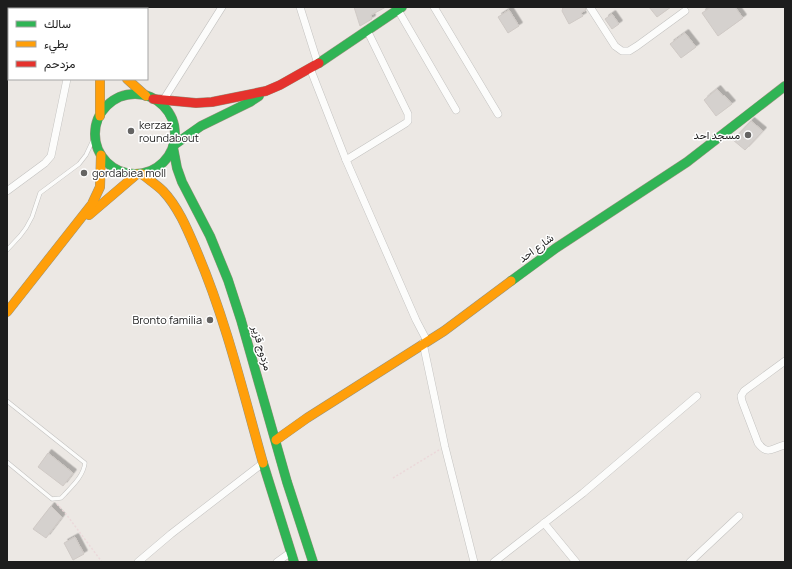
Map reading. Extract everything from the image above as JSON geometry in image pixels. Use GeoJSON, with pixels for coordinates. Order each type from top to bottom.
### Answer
{"type":"FeatureCollection","features":[{"type":"Feature","properties":{"kind":"main road"},"geometry":{"type":"LineString","coordinates":[[173,146],[201,126],[250,102],[266,91],[314,66],[400,8]]}},
{"type":"Feature","properties":{"kind":"main road"},"geometry":{"type":"LineString","coordinates":[[100,80],[100,116]]}},
{"type":"Feature","properties":{"kind":"main road"},"geometry":{"type":"LineString","coordinates":[[67,236],[108,198],[140,174],[151,171],[170,155],[173,146],[174,126],[167,110],[128,80]]}},
{"type":"Feature","properties":{"kind":"main road","name":"شارع احد"},"geometry":{"type":"LineString","coordinates":[[276,440],[425,342],[444,332],[556,248],[687,162],[785,86]]}},
{"type":"Feature","properties":{"kind":"main road"},"geometry":{"type":"LineString","coordinates":[[266,91],[212,102],[196,103],[139,95],[123,96],[110,104],[100,116],[97,123],[95,136],[100,154],[108,164],[119,171],[140,174],[162,191],[185,225],[211,284],[225,326],[263,464],[294,562]]}},
{"type":"Feature","properties":{"kind":"main road","name":"مزدوج قزير"},"geometry":{"type":"LineString","coordinates":[[173,146],[177,168],[182,182],[210,236],[228,280],[241,320],[287,482],[313,562]]}},
{"type":"Feature","properties":{"kind":"main road"},"geometry":{"type":"LineString","coordinates":[[7,312],[92,204],[98,193],[100,181],[100,154]]}},
{"type":"Feature","properties":{"kind":"main road"},"geometry":{"type":"LineString","coordinates":[[271,488],[287,482]]}},
{"type":"Feature","properties":{"kind":"street"},"geometry":{"type":"LineString","coordinates":[[164,99],[222,7]]}},
{"type":"Feature","properties":{"kind":"street"},"geometry":{"type":"LineString","coordinates":[[300,7],[314,66],[346,160],[425,342],[445,447],[474,562]]}},
{"type":"Feature","properties":{"kind":"street"},"geometry":{"type":"LineString","coordinates":[[434,7],[498,114]]}},
{"type":"Feature","properties":{"kind":"street"},"geometry":{"type":"LineString","coordinates":[[590,7],[615,46],[622,51],[629,51],[638,46],[685,11]]}},
{"type":"Feature","properties":{"kind":"street"},"geometry":{"type":"LineString","coordinates":[[400,8],[456,110]]}},
{"type":"Feature","properties":{"kind":"street"},"geometry":{"type":"LineString","coordinates":[[346,160],[408,121],[408,114],[367,30]]}},
{"type":"Feature","properties":{"kind":"street"},"geometry":{"type":"LineString","coordinates":[[7,190],[45,163],[51,156],[67,80]]}},
{"type":"Feature","properties":{"kind":"street"},"geometry":{"type":"LineString","coordinates":[[785,361],[744,391],[741,396],[744,408],[758,443],[762,448],[770,451],[785,445]]}},
{"type":"Feature","properties":{"kind":"street"},"geometry":{"type":"LineString","coordinates":[[494,562],[583,493],[697,396]]}},
{"type":"Feature","properties":{"kind":"street"},"geometry":{"type":"LineString","coordinates":[[138,562],[171,534],[263,464]]}},
{"type":"Feature","properties":{"kind":"street"},"geometry":{"type":"LineString","coordinates":[[690,562],[738,516]]}},
{"type":"Feature","properties":{"kind":"street"},"geometry":{"type":"LineString","coordinates":[[544,523],[576,562]]}},
{"type":"Feature","properties":{"kind":"street"},"geometry":{"type":"LineString","coordinates":[[277,562],[291,552]]}},
{"type":"Feature","properties":{"kind":"lane"},"geometry":{"type":"LineString","coordinates":[[7,250],[26,228],[32,217],[40,193],[78,164],[86,155],[95,136]]}},
{"type":"Feature","properties":{"kind":"lane"},"geometry":{"type":"LineString","coordinates":[[7,401],[85,463],[80,477],[64,495],[61,498],[52,499],[7,462]]}},
{"type":"Feature","properties":{"kind":"path"},"geometry":{"type":"LineString","coordinates":[[393,478],[445,447]]}},
{"type":"Feature","properties":{"kind":"path"},"geometry":{"type":"LineString","coordinates":[[52,499],[66,514],[102,562]]}},
{"type":"Feature","properties":{"kind":"building"},"geometry":{"type":"Polygon","coordinates":[[[354,7],[386,7],[371,15],[372,19],[360,26],[354,7]]]}},
{"type":"Feature","properties":{"kind":"building"},"geometry":{"type":"Polygon","coordinates":[[[563,7],[585,7],[586,10],[581,13],[583,16],[569,24],[562,11],[563,7]]]}},
{"type":"Feature","properties":{"kind":"building"},"geometry":{"type":"Polygon","coordinates":[[[649,7],[671,7],[657,17],[649,7]]]}},
{"type":"Feature","properties":{"kind":"building"},"geometry":{"type":"Polygon","coordinates":[[[711,7],[735,7],[743,18],[718,36],[702,13],[711,7]]]}},
{"type":"Feature","properties":{"kind":"building"},"geometry":{"type":"Polygon","coordinates":[[[509,10],[519,26],[508,33],[498,17],[509,10]]]}},
{"type":"Feature","properties":{"kind":"building"},"geometry":{"type":"Polygon","coordinates":[[[612,14],[619,24],[612,29],[605,19],[612,14]]]}},
{"type":"Feature","properties":{"kind":"building"},"geometry":{"type":"Polygon","coordinates":[[[685,33],[696,47],[681,58],[670,44],[685,33]]]}},
{"type":"Feature","properties":{"kind":"building"},"geometry":{"type":"Polygon","coordinates":[[[717,89],[732,104],[716,116],[704,100],[717,89]]]}},
{"type":"Feature","properties":{"kind":"building","name":"مسجد احد"},"geometry":{"type":"Polygon","coordinates":[[[751,121],[763,131],[745,150],[733,140],[751,121]]]}},
{"type":"Feature","properties":{"kind":"building"},"geometry":{"type":"Polygon","coordinates":[[[48,453],[73,473],[63,486],[38,467],[48,453]]]}},
{"type":"Feature","properties":{"kind":"building"},"geometry":{"type":"Polygon","coordinates":[[[51,506],[62,517],[46,538],[33,529],[51,506]]]}},
{"type":"Feature","properties":{"kind":"building"},"geometry":{"type":"Polygon","coordinates":[[[75,537],[84,554],[73,560],[64,543],[75,537]]]}},
{"type":"Feature","properties":{"kind":"traffic: fast"},"geometry":{"type":"LineString","coordinates":[[319,63],[402,7]]}},
{"type":"Feature","properties":{"kind":"traffic: fast"},"geometry":{"type":"LineString","coordinates":[[511,281],[556,248],[687,162],[785,86]]}},
{"type":"Feature","properties":{"kind":"traffic: fast"},"geometry":{"type":"LineString","coordinates":[[135,94],[150,97],[163,106],[172,119],[175,134],[172,149],[163,162],[150,171],[135,174],[120,171],[107,162],[98,149],[95,134],[98,119],[107,106],[120,97],[135,94]]}},
{"type":"Feature","properties":{"kind":"traffic: fast"},"geometry":{"type":"LineString","coordinates":[[174,145],[201,126],[259,96]]}},
{"type":"Feature","properties":{"kind":"traffic: fast"},"geometry":{"type":"LineString","coordinates":[[173,147],[177,168],[182,182],[210,236],[228,280],[241,320],[287,482],[313,562]]}},
{"type":"Feature","properties":{"kind":"traffic: fast"},"geometry":{"type":"LineString","coordinates":[[263,463],[294,562]]}},
{"type":"Feature","properties":{"kind":"traffic: slow"},"geometry":{"type":"LineString","coordinates":[[100,80],[100,116]]}},
{"type":"Feature","properties":{"kind":"traffic: slow"},"geometry":{"type":"LineString","coordinates":[[128,80],[146,96]]}},
{"type":"Feature","properties":{"kind":"traffic: slow"},"geometry":{"type":"LineString","coordinates":[[7,312],[92,204],[100,187],[101,155]]}},
{"type":"Feature","properties":{"kind":"traffic: slow"},"geometry":{"type":"LineString","coordinates":[[89,215],[137,174]]}},
{"type":"Feature","properties":{"kind":"traffic: slow"},"geometry":{"type":"LineString","coordinates":[[142,174],[163,191],[174,205],[183,220],[197,252],[217,304],[263,463]]}},
{"type":"Feature","properties":{"kind":"traffic: slow"},"geometry":{"type":"LineString","coordinates":[[276,440],[307,418],[444,331],[511,281]]}},
{"type":"Feature","properties":{"kind":"traffic: jam"},"geometry":{"type":"LineString","coordinates":[[153,99],[196,103],[212,102],[266,91],[280,85],[319,63]]}},
{"type":"Feature","properties":{"kind":"place","name":"kerzaz roundabout"},"geometry":{"type":"Point","coordinates":[131,131]}},
{"type":"Feature","properties":{"kind":"place","name":"مسجد احد"},"geometry":{"type":"Point","coordinates":[748,135]}},
{"type":"Feature","properties":{"kind":"place","name":"gordabiea moll"},"geometry":{"type":"Point","coordinates":[84,173]}},
{"type":"Feature","properties":{"kind":"place","name":"Bronto familia"},"geometry":{"type":"Point","coordinates":[210,320]}}]}
